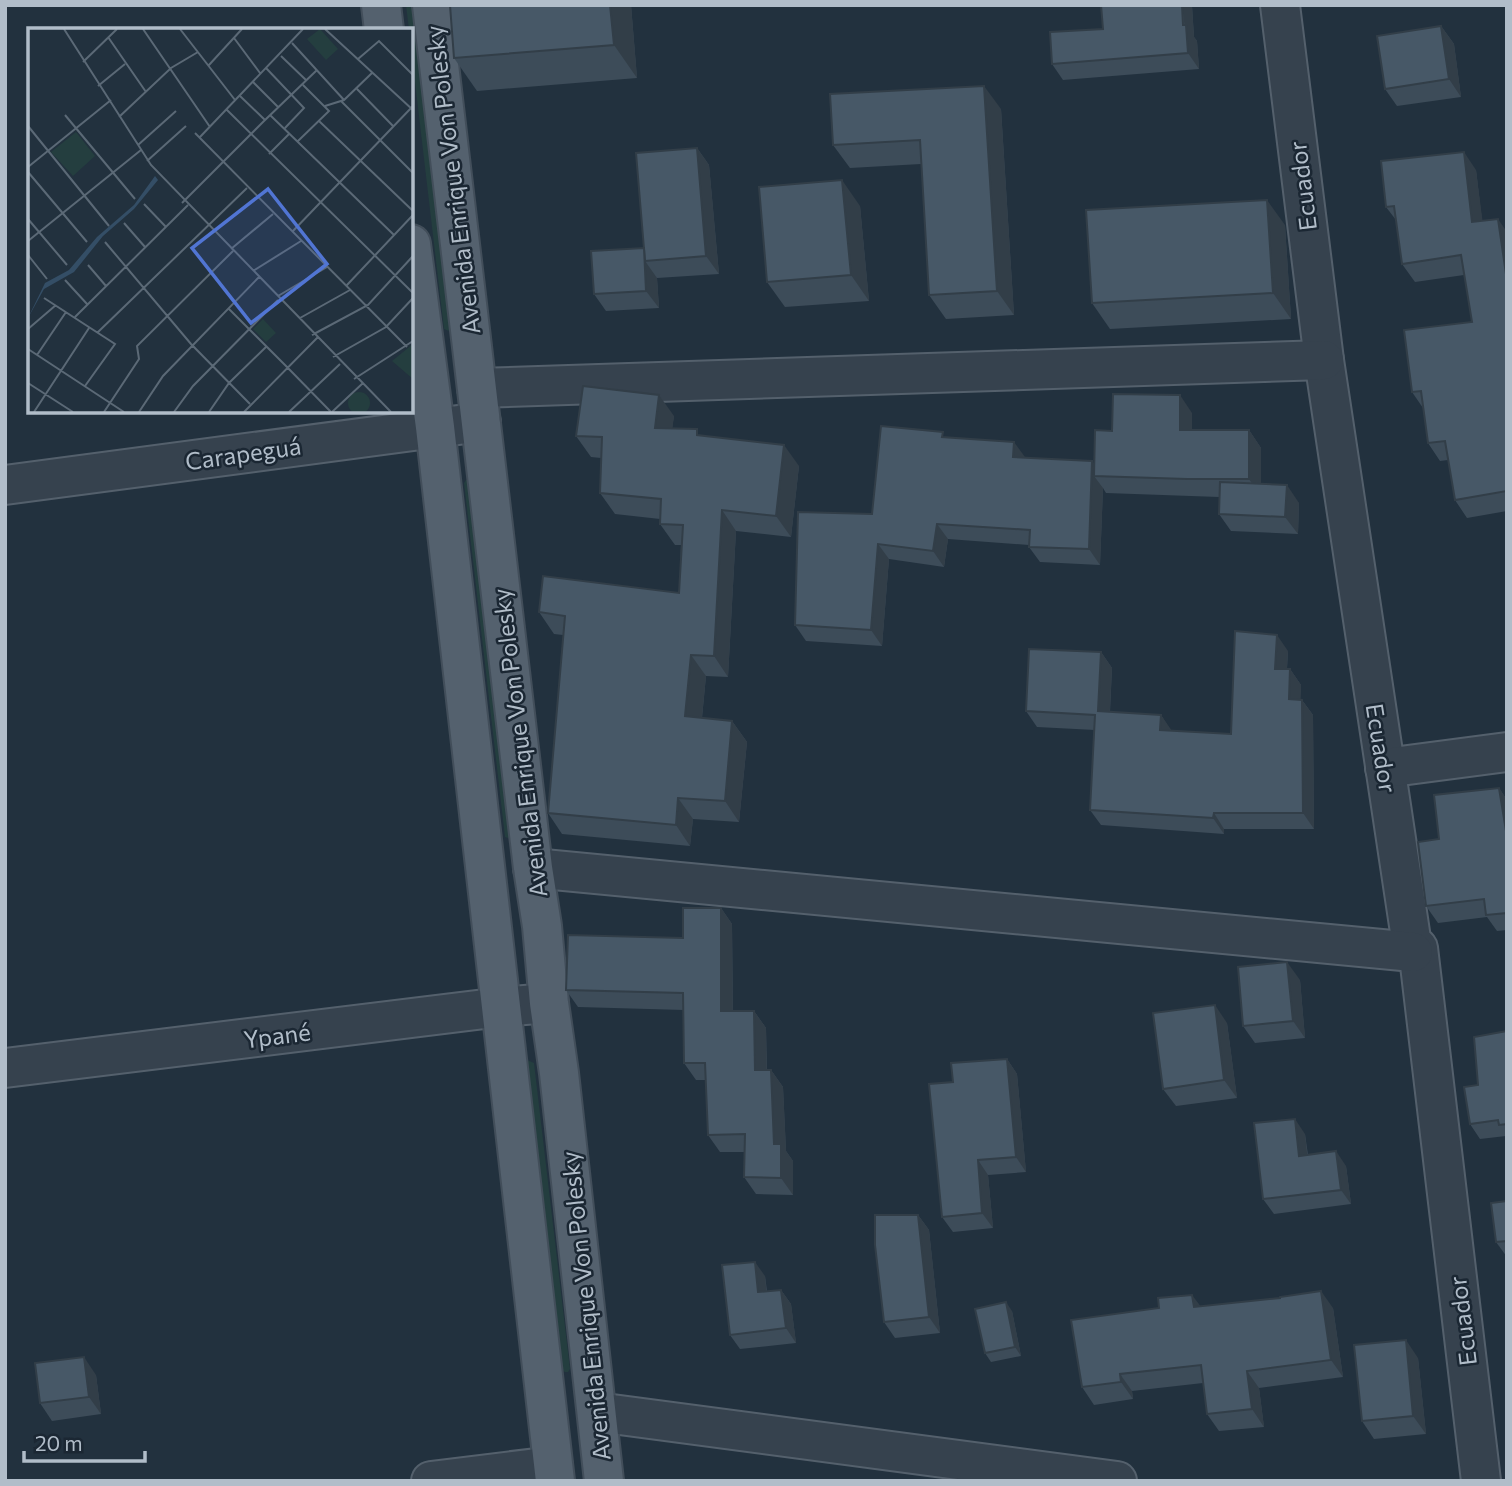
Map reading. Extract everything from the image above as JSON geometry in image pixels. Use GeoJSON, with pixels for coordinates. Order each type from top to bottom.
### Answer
{"type":"FeatureCollection","features":[{"type":"Feature","properties":{"kind":"main road","name":"Avenida Enrique Von Polesky"},"geometry":{"type":"LineString","coordinates":[[381,5],[384,28]]}},
{"type":"Feature","properties":{"kind":"main road","name":"Avenida Enrique Von Polesky"},"geometry":{"type":"LineString","coordinates":[[432,5],[542,926],[604,1481]]}},
{"type":"Feature","properties":{"kind":"main road","name":"Avenida Enrique Von Polesky"},"geometry":{"type":"LineString","coordinates":[[413,259],[435,427],[553,1462]]}},
{"type":"Feature","properties":{"kind":"main road"},"geometry":{"type":"LineString","coordinates":[[553,1462],[598,1424]]}},
{"type":"Feature","properties":{"kind":"street","name":"Ecuador"},"geometry":{"type":"LineString","coordinates":[[1280,5],[1324,360],[1413,952]]}},
{"type":"Feature","properties":{"kind":"street","name":"Carapeguá"},"geometry":{"type":"LineString","coordinates":[[5,485],[435,427],[479,405],[1324,360]]}},
{"type":"Feature","properties":{"kind":"street"},"geometry":{"type":"LineString","coordinates":[[1385,768],[1507,752]]}},
{"type":"Feature","properties":{"kind":"street"},"geometry":{"type":"LineString","coordinates":[[533,868],[1413,952]]}},
{"type":"Feature","properties":{"kind":"street","name":"Ecuador"},"geometry":{"type":"LineString","coordinates":[[1413,952],[1418,948],[1481,1481]]}},
{"type":"Feature","properties":{"kind":"street","name":"Ypané"},"geometry":{"type":"LineString","coordinates":[[5,1068],[549,1003]]}},
{"type":"Feature","properties":{"kind":"street"},"geometry":{"type":"LineString","coordinates":[[598,1424],[1117,1481]]}},
{"type":"Feature","properties":{"kind":"street"},"geometry":{"type":"LineString","coordinates":[[431,1481],[553,1462]]}},
{"type":"Feature","properties":{"kind":"green space"},"geometry":{"type":"Polygon","coordinates":[[[406,5],[414,5],[452,327],[449,331],[444,329],[413,65],[413,28],[409,28],[406,5]]]}},
{"type":"Feature","properties":{"kind":"green space"},"geometry":{"type":"Polygon","coordinates":[[[469,480],[511,839],[505,837],[464,483],[469,480]]]}},
{"type":"Feature","properties":{"kind":"green space"},"geometry":{"type":"Polygon","coordinates":[[[527,1060],[534,1063],[570,1369],[568,1372],[562,1370],[525,1063],[527,1060]]]}},
{"type":"Feature","properties":{"kind":"building"},"geometry":{"type":"Polygon","coordinates":[[[450,5],[610,5],[614,45],[454,58],[450,5]]]}},
{"type":"Feature","properties":{"kind":"building"},"geometry":{"type":"Polygon","coordinates":[[[1101,5],[1182,5],[1188,53],[1052,64],[1050,32],[1103,29],[1101,5]]]}},
{"type":"Feature","properties":{"kind":"building"},"geometry":{"type":"Polygon","coordinates":[[[1441,26],[1449,79],[1385,89],[1377,36],[1441,26]]]}},
{"type":"Feature","properties":{"kind":"building"},"geometry":{"type":"Polygon","coordinates":[[[984,86],[997,291],[929,295],[920,140],[833,145],[830,94],[984,86]]]}},
{"type":"Feature","properties":{"kind":"building"},"geometry":{"type":"Polygon","coordinates":[[[697,148],[706,256],[645,261],[636,153],[697,148]]]}},
{"type":"Feature","properties":{"kind":"building"},"geometry":{"type":"Polygon","coordinates":[[[1464,152],[1472,222],[1498,219],[1507,281],[1507,491],[1455,500],[1445,441],[1428,443],[1421,391],[1412,392],[1404,330],[1472,322],[1461,255],[1402,264],[1394,206],[1386,207],[1381,161],[1464,152]]]}},
{"type":"Feature","properties":{"kind":"building"},"geometry":{"type":"Polygon","coordinates":[[[842,180],[851,275],[767,282],[759,187],[842,180]]]}},
{"type":"Feature","properties":{"kind":"building"},"geometry":{"type":"Polygon","coordinates":[[[1267,200],[1273,293],[1092,303],[1086,210],[1267,200]]]}},
{"type":"Feature","properties":{"kind":"building"},"geometry":{"type":"Polygon","coordinates":[[[644,248],[646,291],[594,294],[591,251],[644,248]]]}},
{"type":"Feature","properties":{"kind":"building"},"geometry":{"type":"Polygon","coordinates":[[[583,386],[659,395],[655,428],[697,429],[697,435],[784,445],[776,516],[722,510],[714,656],[691,655],[685,716],[732,721],[725,801],[678,798],[676,825],[548,813],[565,616],[539,612],[543,576],[679,593],[683,525],[660,524],[661,499],[600,493],[602,437],[576,436],[583,386]]]}},
{"type":"Feature","properties":{"kind":"building"},"geometry":{"type":"Polygon","coordinates":[[[1113,394],[1180,395],[1180,430],[1249,430],[1249,479],[1094,476],[1095,430],[1112,431],[1113,394]]]}},
{"type":"Feature","properties":{"kind":"building"},"geometry":{"type":"Polygon","coordinates":[[[881,426],[943,432],[942,437],[1014,442],[1013,457],[1092,461],[1089,549],[1029,547],[1030,530],[937,524],[933,551],[878,544],[871,630],[795,625],[798,512],[872,514],[881,426]]]}},
{"type":"Feature","properties":{"kind":"building"},"geometry":{"type":"Polygon","coordinates":[[[1220,482],[1287,485],[1285,517],[1219,514],[1220,482]]]}},
{"type":"Feature","properties":{"kind":"building"},"geometry":{"type":"Polygon","coordinates":[[[1235,631],[1277,635],[1275,669],[1290,669],[1289,699],[1302,700],[1303,813],[1214,813],[1213,818],[1090,810],[1095,715],[1026,711],[1029,649],[1101,652],[1098,711],[1161,715],[1160,730],[1231,734],[1235,631]]]}},
{"type":"Feature","properties":{"kind":"building"},"geometry":{"type":"Polygon","coordinates":[[[1499,788],[1507,831],[1507,913],[1486,915],[1484,899],[1426,906],[1418,842],[1439,839],[1434,795],[1499,788]]]}},
{"type":"Feature","properties":{"kind":"building"},"geometry":{"type":"Polygon","coordinates":[[[683,908],[721,908],[721,1011],[754,1011],[755,1070],[771,1070],[774,1144],[781,1144],[781,1178],[744,1177],[745,1134],[708,1135],[705,1063],[684,1063],[683,993],[566,990],[568,935],[683,938],[683,908]]]}},
{"type":"Feature","properties":{"kind":"building"},"geometry":{"type":"Polygon","coordinates":[[[1287,962],[1293,1021],[1243,1026],[1238,967],[1287,962]]]}},
{"type":"Feature","properties":{"kind":"building"},"geometry":{"type":"Polygon","coordinates":[[[1215,1005],[1224,1080],[1163,1089],[1153,1013],[1215,1005]]]}},
{"type":"Feature","properties":{"kind":"building"},"geometry":{"type":"Polygon","coordinates":[[[1507,1031],[1507,1124],[1499,1125],[1498,1120],[1470,1124],[1464,1087],[1478,1085],[1474,1037],[1507,1031]]]}},
{"type":"Feature","properties":{"kind":"building"},"geometry":{"type":"Polygon","coordinates":[[[1007,1059],[1016,1157],[978,1160],[982,1213],[942,1217],[929,1084],[953,1082],[951,1063],[1007,1059]]]}},
{"type":"Feature","properties":{"kind":"building"},"geometry":{"type":"Polygon","coordinates":[[[1295,1119],[1299,1156],[1336,1151],[1341,1190],[1263,1199],[1254,1123],[1295,1119]]]}},
{"type":"Feature","properties":{"kind":"building"},"geometry":{"type":"Polygon","coordinates":[[[1507,1201],[1507,1241],[1496,1242],[1491,1203],[1507,1201]]]}},
{"type":"Feature","properties":{"kind":"building"},"geometry":{"type":"Polygon","coordinates":[[[875,1215],[918,1215],[929,1317],[884,1322],[875,1245],[875,1215]]]}},
{"type":"Feature","properties":{"kind":"building"},"geometry":{"type":"Polygon","coordinates":[[[755,1262],[758,1292],[781,1290],[786,1328],[730,1335],[722,1265],[755,1262]]]}},
{"type":"Feature","properties":{"kind":"building"},"geometry":{"type":"Polygon","coordinates":[[[1321,1291],[1331,1360],[1247,1371],[1252,1409],[1207,1414],[1201,1365],[1120,1374],[1121,1382],[1082,1387],[1071,1320],[1159,1308],[1158,1298],[1192,1295],[1194,1307],[1321,1291]]]}},
{"type":"Feature","properties":{"kind":"building"},"geometry":{"type":"Polygon","coordinates":[[[1006,1302],[1015,1347],[985,1353],[975,1309],[1006,1302]]]}},
{"type":"Feature","properties":{"kind":"building"},"geometry":{"type":"Polygon","coordinates":[[[1406,1340],[1413,1416],[1362,1421],[1354,1345],[1406,1340]]]}},
{"type":"Feature","properties":{"kind":"building"},"geometry":{"type":"Polygon","coordinates":[[[84,1357],[89,1397],[40,1403],[35,1363],[84,1357]]]}}]}
